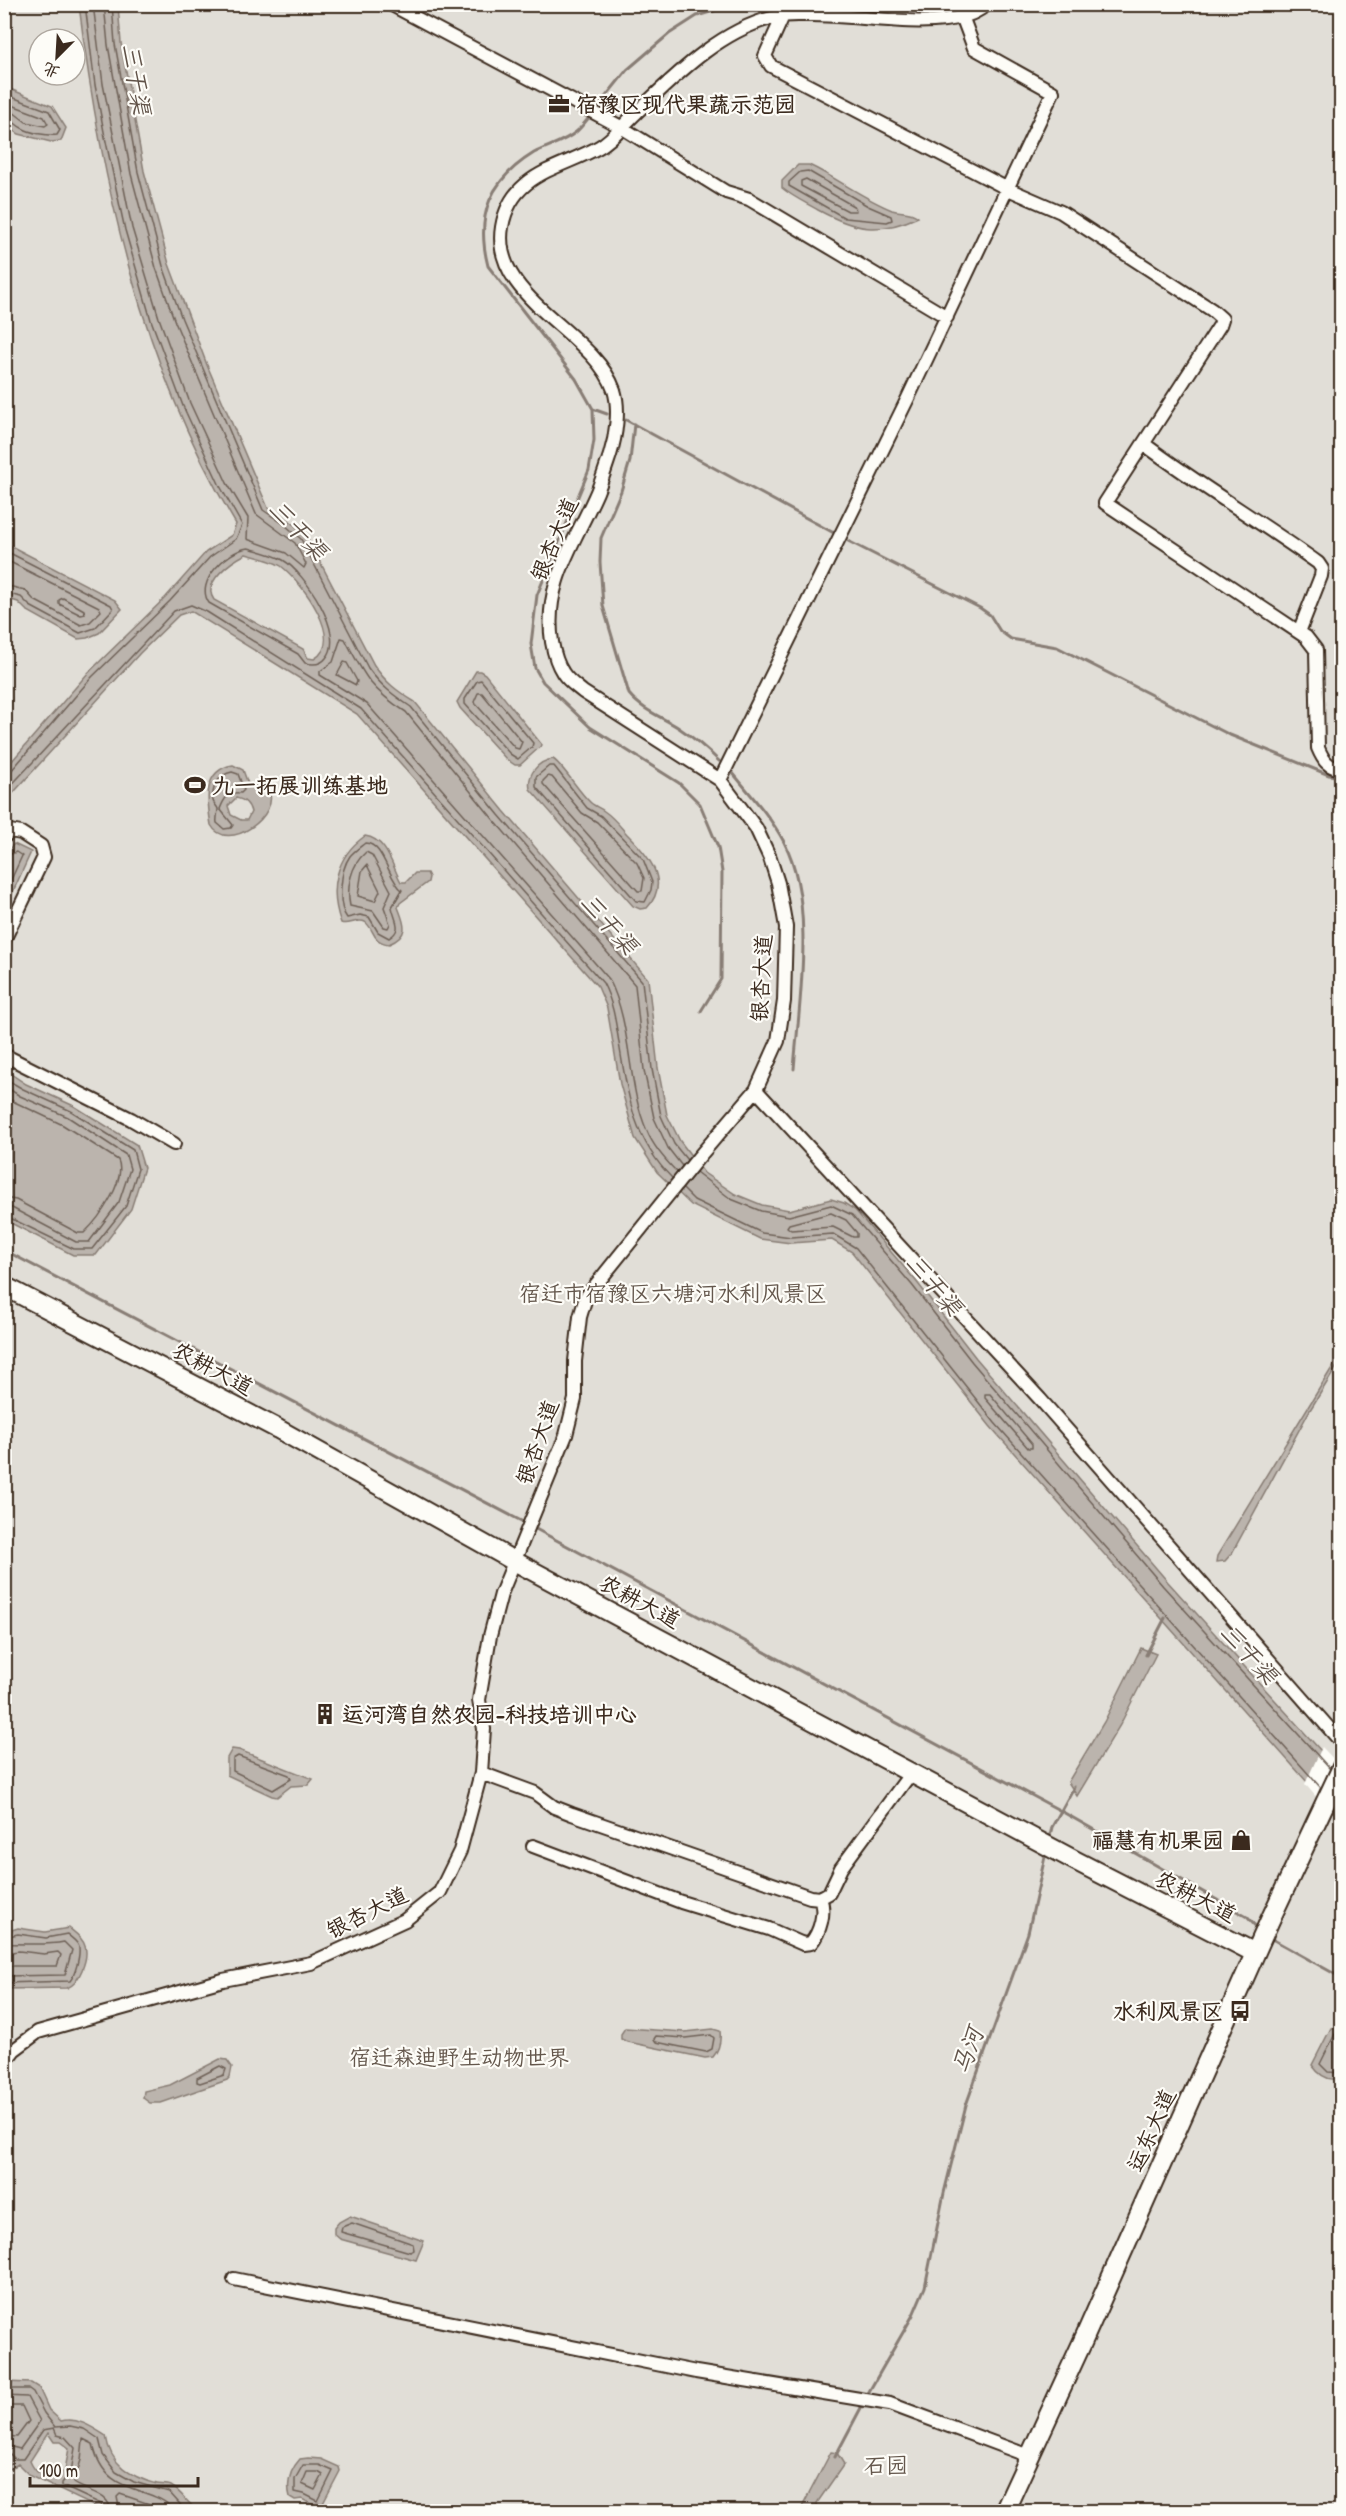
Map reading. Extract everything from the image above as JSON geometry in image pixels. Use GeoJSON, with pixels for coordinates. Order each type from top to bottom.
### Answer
{"type":"FeatureCollection","features":[{"type":"Feature","properties":{"kind":"street"},"geometry":{"type":"LineString","coordinates":[[390,4],[618,126],[726,192],[749,199],[947,317]]}},
{"type":"Feature","properties":{"kind":"street","name":"银杏大道"},"geometry":{"type":"LineString","coordinates":[[4,2063],[14,2050],[38,2032],[222,1980],[311,1963],[405,1920],[427,1905],[440,1892],[460,1851],[482,1773],[484,1729],[479,1700],[490,1636],[501,1594],[566,1435],[575,1399],[575,1361],[580,1317],[586,1297],[654,1211],[756,1090],[778,1041],[784,1001],[786,927],[778,883],[770,858],[756,828],[720,780],[583,692],[565,676],[558,665],[549,614],[555,585],[579,527],[597,492],[612,451],[617,415],[614,390],[597,361],[529,297],[518,283],[502,252],[501,228],[510,202],[528,180],[601,146],[618,126],[674,76],[741,28],[783,16],[830,14],[929,21],[969,15],[988,4]]}},
{"type":"Feature","properties":{"kind":"street"},"geometry":{"type":"LineString","coordinates":[[783,16],[765,56],[771,66],[1008,189],[1061,212],[1212,310],[1222,319],[1220,326],[1105,504],[1306,637],[1316,650],[1318,748],[1322,759],[1329,765],[1341,769]]}},
{"type":"Feature","properties":{"kind":"street"},"geometry":{"type":"LineString","coordinates":[[720,780],[947,317],[1053,93],[974,48],[962,16]]}},
{"type":"Feature","properties":{"kind":"street"},"geometry":{"type":"LineString","coordinates":[[1144,444],[1193,481],[1270,529],[1318,563],[1322,569],[1321,576],[1299,632]]}},
{"type":"Feature","properties":{"kind":"street"},"geometry":{"type":"LineString","coordinates":[[4,837],[10,831],[21,833],[41,846],[44,857],[4,940]]}},
{"type":"Feature","properties":{"kind":"street"},"geometry":{"type":"LineString","coordinates":[[4,1054],[174,1144]]}},
{"type":"Feature","properties":{"kind":"street"},"geometry":{"type":"LineString","coordinates":[[756,1090],[1040,1399],[1341,1743]]}},
{"type":"Feature","properties":{"kind":"street","name":"农耕大道"},"geometry":{"type":"LineString","coordinates":[[4,1286],[278,1429],[514,1561],[1076,1862],[1255,1953]]}},
{"type":"Feature","properties":{"kind":"street","name":"运东大道"},"geometry":{"type":"LineString","coordinates":[[1004,2511],[1341,1767]]}},
{"type":"Feature","properties":{"kind":"street"},"geometry":{"type":"LineString","coordinates":[[482,1773],[534,1793],[554,1807],[572,1815],[810,1897],[820,1898],[829,1893],[841,1868],[911,1773]]}},
{"type":"Feature","properties":{"kind":"street"},"geometry":{"type":"LineString","coordinates":[[533,1846],[681,1902],[769,1929],[803,1944],[811,1944],[817,1936],[823,1905],[820,1898]]}},
{"type":"Feature","properties":{"kind":"street"},"geometry":{"type":"LineString","coordinates":[[234,2279],[696,2372],[890,2404],[1029,2456]]}},
{"type":"Feature","properties":{"kind":"green space","name":"宿迁市宿豫区六塘河水利风景区"},"geometry":{"type":"Polygon","coordinates":[[[4,5],[1341,5],[1341,2511],[5,2511],[4,5]]]}},
{"type":"Feature","properties":{"kind":"water","name":"三干渠"},"geometry":{"type":"Polygon","coordinates":[[[79,5],[118,5],[121,43],[144,171],[169,264],[207,365],[268,508],[289,520],[306,535],[374,665],[387,681],[415,702],[504,811],[648,979],[658,1068],[667,1115],[680,1141],[704,1173],[735,1194],[762,1205],[789,1210],[831,1199],[855,1210],[916,1281],[976,1358],[1168,1582],[1341,1773],[1341,1820],[990,1426],[852,1252],[832,1240],[791,1243],[760,1239],[691,1205],[657,1172],[635,1138],[620,1084],[607,1008],[598,987],[357,714],[191,611],[179,615],[140,653],[5,802],[5,769],[88,673],[166,597],[206,552],[232,535],[236,524],[203,464],[175,402],[151,338],[130,273],[100,140],[87,65],[87,27],[82,27],[79,5]],[[246,554],[226,567],[212,586],[211,593],[214,600],[303,649],[308,658],[314,659],[323,650],[325,639],[317,612],[290,574],[269,560],[246,554]]]}},
{"type":"Feature","properties":{"kind":"water"},"geometry":{"type":"Polygon","coordinates":[[[5,87],[52,106],[66,128],[61,141],[51,142],[19,134],[5,124],[5,87]]]}},
{"type":"Feature","properties":{"kind":"water"},"geometry":{"type":"Polygon","coordinates":[[[798,165],[809,165],[881,205],[892,210],[912,213],[918,217],[891,226],[867,228],[831,217],[782,188],[782,181],[798,165]]]}},
{"type":"Feature","properties":{"kind":"water"},"geometry":{"type":"Polygon","coordinates":[[[5,543],[115,600],[122,609],[99,633],[78,639],[26,610],[18,602],[5,598],[5,543]]]}},
{"type":"Feature","properties":{"kind":"water"},"geometry":{"type":"Polygon","coordinates":[[[476,671],[485,674],[542,745],[520,765],[515,765],[506,759],[457,702],[476,671]]]}},
{"type":"Feature","properties":{"kind":"water"},"geometry":{"type":"Polygon","coordinates":[[[553,759],[585,797],[613,819],[649,859],[657,878],[657,888],[647,908],[640,909],[633,906],[530,789],[530,778],[538,765],[553,759]]]}},
{"type":"Feature","properties":{"kind":"water"},"geometry":{"type":"Polygon","coordinates":[[[233,765],[243,770],[248,784],[268,789],[271,799],[268,809],[251,828],[229,836],[219,833],[211,825],[208,807],[211,780],[223,768],[233,765]],[[236,798],[228,806],[231,815],[247,820],[250,809],[236,798]]]}},
{"type":"Feature","properties":{"kind":"water"},"geometry":{"type":"Polygon","coordinates":[[[365,836],[379,842],[384,848],[401,882],[406,882],[415,873],[427,873],[429,877],[428,882],[400,903],[398,907],[404,923],[403,933],[401,937],[389,944],[379,941],[365,922],[341,923],[337,911],[335,887],[341,864],[355,844],[365,836]]]}},
{"type":"Feature","properties":{"kind":"water"},"geometry":{"type":"Polygon","coordinates":[[[14,844],[31,852],[5,909],[5,853],[14,844]]]}},
{"type":"Feature","properties":{"kind":"water"},"geometry":{"type":"Polygon","coordinates":[[[5,1070],[26,1084],[74,1106],[137,1145],[144,1168],[131,1209],[96,1255],[73,1255],[5,1220],[5,1070]]]}},
{"type":"Feature","properties":{"kind":"water"},"geometry":{"type":"Polygon","coordinates":[[[1341,1353],[1341,1360],[1310,1410],[1232,1553],[1225,1561],[1216,1562],[1217,1556],[1341,1353]]]}},
{"type":"Feature","properties":{"kind":"water"},"geometry":{"type":"Polygon","coordinates":[[[1141,1648],[1156,1654],[1120,1725],[1077,1796],[1068,1782],[1104,1722],[1141,1648]]]}},
{"type":"Feature","properties":{"kind":"water"},"geometry":{"type":"Polygon","coordinates":[[[232,1749],[313,1779],[308,1785],[291,1786],[277,1797],[272,1796],[227,1775],[227,1758],[232,1749]]]}},
{"type":"Feature","properties":{"kind":"water"},"geometry":{"type":"Polygon","coordinates":[[[18,1928],[45,1932],[69,1928],[80,1938],[85,1946],[86,1957],[79,1976],[71,1986],[67,1988],[5,1989],[5,1932],[18,1928]]]}},
{"type":"Feature","properties":{"kind":"water"},"geometry":{"type":"Polygon","coordinates":[[[1342,2027],[1341,2078],[1328,2078],[1321,2075],[1312,2065],[1331,2028],[1342,2027]]]}},
{"type":"Feature","properties":{"kind":"water"},"geometry":{"type":"Polygon","coordinates":[[[625,2028],[685,2032],[713,2029],[720,2031],[720,2041],[713,2057],[705,2058],[628,2042],[621,2039],[625,2028]]]}},
{"type":"Feature","properties":{"kind":"water"},"geometry":{"type":"Polygon","coordinates":[[[220,2059],[227,2060],[232,2067],[227,2080],[161,2103],[150,2103],[143,2098],[144,2091],[170,2085],[220,2059]]]}},
{"type":"Feature","properties":{"kind":"water"},"geometry":{"type":"Polygon","coordinates":[[[350,2216],[424,2241],[416,2260],[340,2239],[334,2234],[334,2228],[350,2216]]]}},
{"type":"Feature","properties":{"kind":"water"},"geometry":{"type":"Polygon","coordinates":[[[5,2382],[31,2383],[39,2388],[49,2410],[61,2421],[79,2422],[106,2436],[112,2454],[123,2468],[147,2481],[171,2486],[199,2511],[104,2511],[30,2476],[18,2464],[10,2469],[7,2467],[9,2463],[5,2456],[5,2382]],[[48,2433],[30,2461],[40,2474],[56,2479],[65,2470],[69,2448],[61,2442],[54,2442],[48,2433]]]}},
{"type":"Feature","properties":{"kind":"water"},"geometry":{"type":"Polygon","coordinates":[[[831,2452],[837,2453],[844,2464],[817,2503],[818,2511],[800,2511],[831,2452]]]}},
{"type":"Feature","properties":{"kind":"water"},"geometry":{"type":"Polygon","coordinates":[[[300,2459],[321,2459],[339,2467],[340,2471],[320,2509],[302,2499],[295,2500],[290,2497],[288,2486],[291,2472],[300,2459]]]}},
{"type":"Feature","properties":{"kind":"pier"},"geometry":{"type":"Polygon","coordinates":[[[1322,1747],[1342,1768],[1325,1807],[1305,1784],[1322,1747]]]}},
{"type":"Feature","properties":{"kind":"waterway"},"geometry":{"type":"LineString","coordinates":[[595,110],[627,70],[669,34],[697,16],[737,4]]}},
{"type":"Feature","properties":{"kind":"waterway"},"geometry":{"type":"LineString","coordinates":[[591,115],[571,135],[534,153],[506,175],[490,200],[485,215],[484,248],[488,266],[576,379],[593,409],[594,440],[589,470],[537,595],[531,644],[535,668],[543,682],[590,727],[679,783],[700,804],[718,847],[722,872],[721,979],[701,1011]]}},
{"type":"Feature","properties":{"kind":"waterway"},"geometry":{"type":"LineString","coordinates":[[593,409],[607,414]]}},
{"type":"Feature","properties":{"kind":"waterway"},"geometry":{"type":"LineString","coordinates":[[626,420],[832,532]]}},
{"type":"Feature","properties":{"kind":"waterway"},"geometry":{"type":"LineString","coordinates":[[634,424],[630,461],[621,491],[601,538],[603,606],[629,694],[646,709],[673,724],[705,747],[719,761]]}},
{"type":"Feature","properties":{"kind":"waterway"},"geometry":{"type":"LineString","coordinates":[[848,541],[980,608],[990,615],[1000,631],[1011,639],[1057,647],[1230,735],[1329,775],[1342,777]]}},
{"type":"Feature","properties":{"kind":"waterway"},"geometry":{"type":"LineString","coordinates":[[732,772],[779,833],[794,867],[800,894],[803,954],[794,1069]]}},
{"type":"Feature","properties":{"kind":"waterway"},"geometry":{"type":"LineString","coordinates":[[4,1250],[527,1524]]}},
{"type":"Feature","properties":{"kind":"waterway"},"geometry":{"type":"LineString","coordinates":[[532,1527],[1061,1811],[1247,1917],[1258,1929]]}},
{"type":"Feature","properties":{"kind":"waterway","name":"马河"},"geometry":{"type":"LineString","coordinates":[[1146,1655],[1165,1618]]}},
{"type":"Feature","properties":{"kind":"waterway","name":"马河"},"geometry":{"type":"LineString","coordinates":[[1049,1840],[1052,1827],[1074,1787]]}},
{"type":"Feature","properties":{"kind":"waterway","name":"马河"},"geometry":{"type":"LineString","coordinates":[[867,2395],[913,2315],[925,2287],[944,2193],[966,2105],[1028,1933],[1046,1852]]}},
{"type":"Feature","properties":{"kind":"waterway"},"geometry":{"type":"LineString","coordinates":[[1272,1939],[1342,1978]]}},
{"type":"Feature","properties":{"kind":"waterway","name":"马河"},"geometry":{"type":"LineString","coordinates":[[835,2457],[863,2404]]}},
{"type":"Feature","properties":{"kind":"place","name":"宿豫区现代果蔬示范园"},"geometry":{"type":"Point","coordinates":[559,104]}},
{"type":"Feature","properties":{"kind":"place","name":"九一拓展训练基地"},"geometry":{"type":"Point","coordinates":[195,785]}},
{"type":"Feature","properties":{"kind":"place","name":"运河湾自然农园-科技培训中心"},"geometry":{"type":"Point","coordinates":[325,1714]}},
{"type":"Feature","properties":{"kind":"place","name":"福慧有机果园"},"geometry":{"type":"Point","coordinates":[1241,1840]}},
{"type":"Feature","properties":{"kind":"place","name":"水利风景区"},"geometry":{"type":"Point","coordinates":[1240,2011]}},
{"type":"Feature","properties":{"kind":"park label","name":"宿迁森迪野生动物世界"},"geometry":{"type":"Point","coordinates":[459,2057]}},
{"type":"Feature","properties":{"kind":"park label","name":"石园"},"geometry":{"type":"Point","coordinates":[886,2465]}}]}
